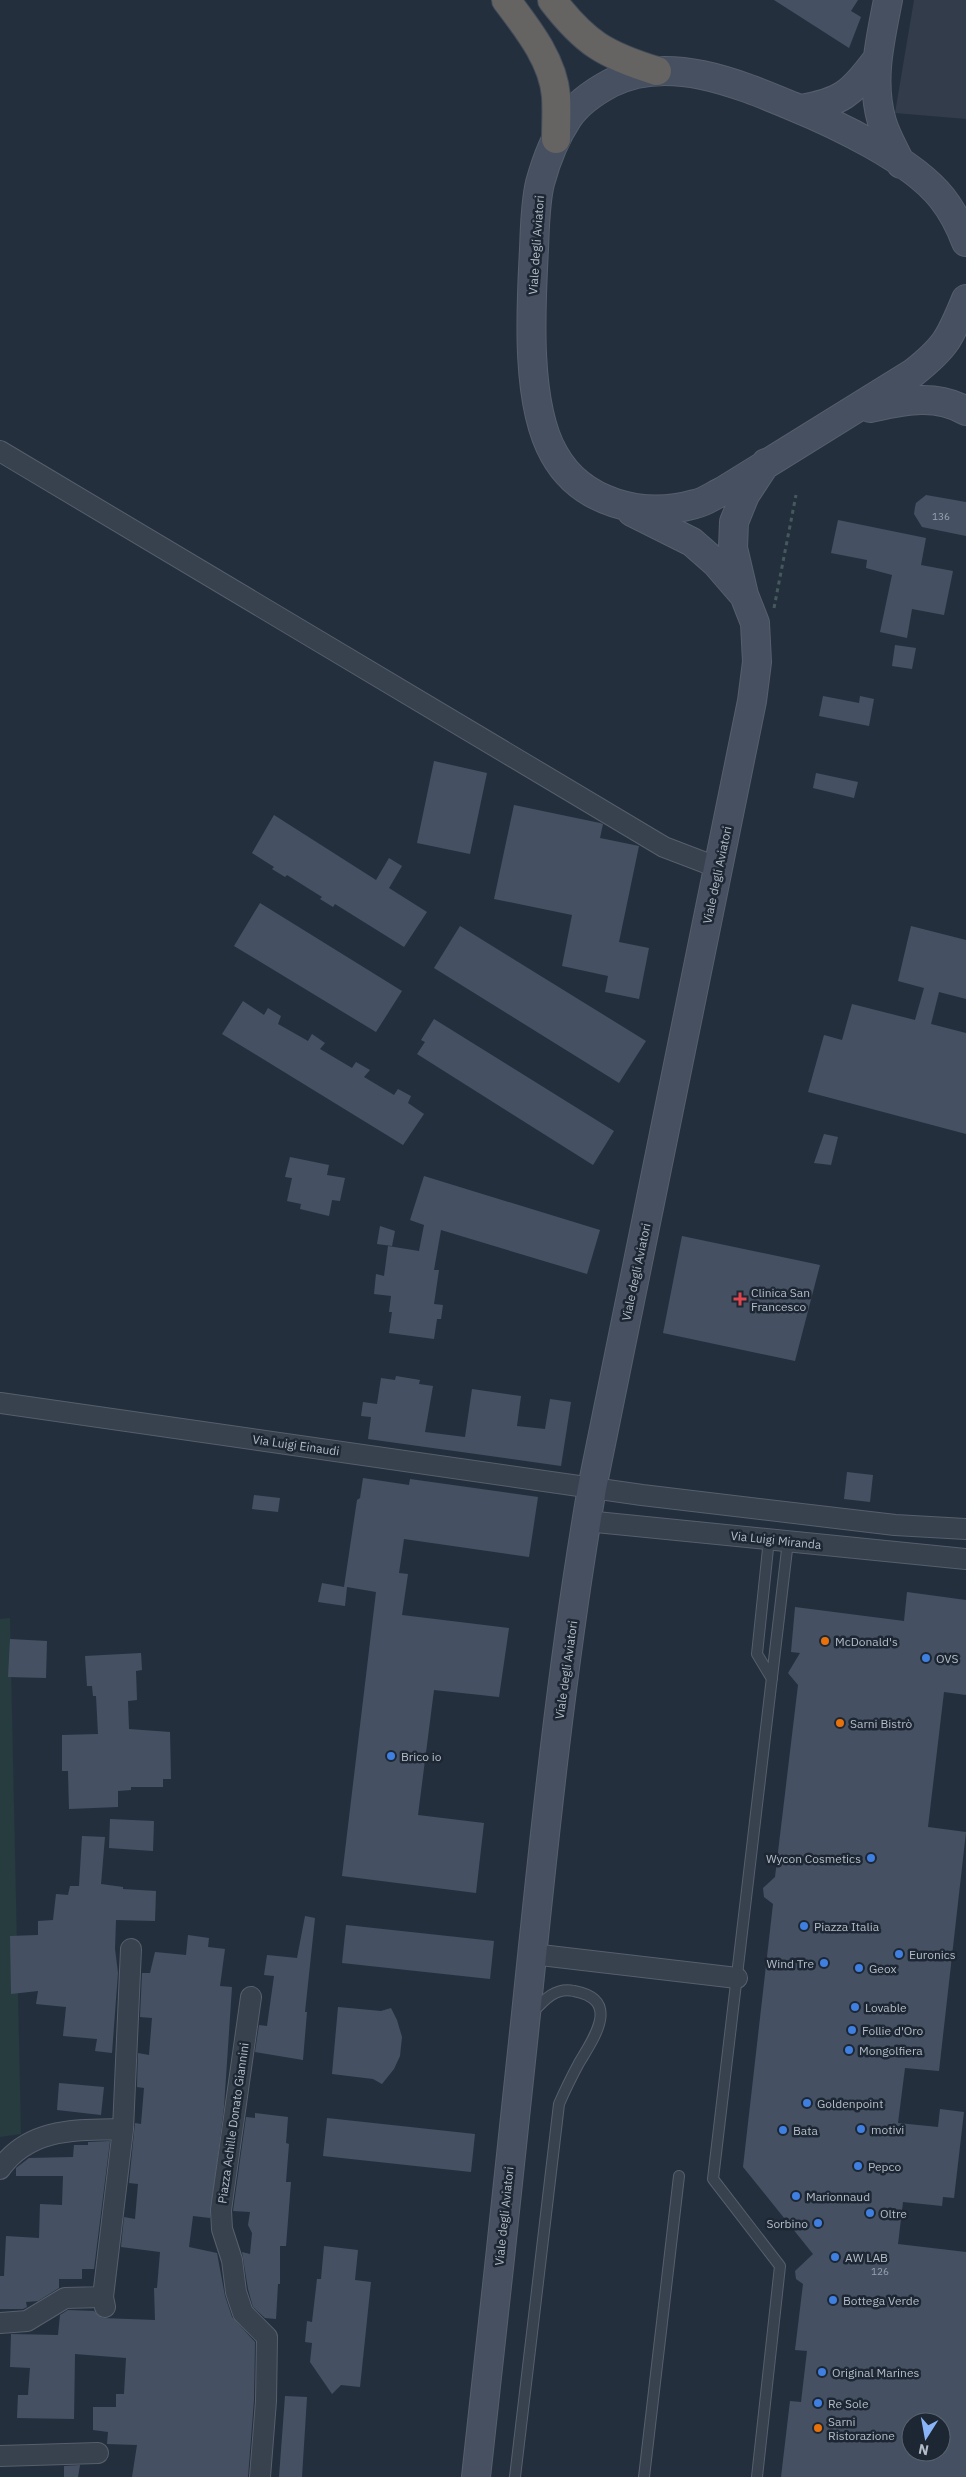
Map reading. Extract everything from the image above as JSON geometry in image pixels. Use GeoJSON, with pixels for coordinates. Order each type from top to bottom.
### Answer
{"type":"FeatureCollection","features":[{"type":"Feature","properties":{"kind":"highway"},"geometry":{"type":"LineString","coordinates":[[506,0],[533,37],[548,64],[556,94],[556,139]]}},
{"type":"Feature","properties":{"kind":"highway"},"geometry":{"type":"LineString","coordinates":[[552,0],[572,26],[596,47],[625,61],[657,71]]}},
{"type":"Feature","properties":{"kind":"main road","name":"Viale degli Aviatori"},"geometry":{"type":"LineString","coordinates":[[888,0],[876,62],[882,123],[901,164]]}},
{"type":"Feature","properties":{"kind":"main road","name":"Viale degli Aviatori"},"geometry":{"type":"LineString","coordinates":[[801,109],[827,105],[856,88],[876,62]]}},
{"type":"Feature","properties":{"kind":"main road","name":"Viale degli Aviatori"},"geometry":{"type":"LineString","coordinates":[[744,595],[716,563],[692,542],[593,494],[570,476],[554,455],[544,434],[537,402],[531,292],[535,225],[540,183],[556,139],[569,116],[588,98],[612,82],[657,71],[684,72],[738,85],[801,109],[855,135],[901,164],[941,196],[958,220],[966,242]]}},
{"type":"Feature","properties":{"kind":"main road","name":"Viale degli Aviatori"},"geometry":{"type":"LineString","coordinates":[[618,505],[642,510],[666,509],[697,504],[723,491],[913,373],[937,354],[953,332],[966,299]]}},
{"type":"Feature","properties":{"kind":"main road"},"geometry":{"type":"LineString","coordinates":[[851,412],[903,401],[929,399],[954,404],[966,411]]}},
{"type":"Feature","properties":{"kind":"main road","name":"Viale degli Aviatori"},"geometry":{"type":"LineString","coordinates":[[476,2477],[562,1691],[586,1521],[752,701],[757,662],[755,623],[744,595],[732,548],[734,522],[745,495],[766,463]]}},
{"type":"Feature","properties":{"kind":"street"},"geometry":{"type":"LineString","coordinates":[[0,452],[664,847],[719,868]]}},
{"type":"Feature","properties":{"kind":"street","name":"Via Luigi Einaudi"},"geometry":{"type":"LineString","coordinates":[[0,1403],[592,1488]]}},
{"type":"Feature","properties":{"kind":"street"},"geometry":{"type":"LineString","coordinates":[[592,1488],[895,1525],[966,1530]]}},
{"type":"Feature","properties":{"kind":"street"},"geometry":{"type":"LineString","coordinates":[[779,1540],[791,1513]]}},
{"type":"Feature","properties":{"kind":"street","name":"Via Luigi Miranda"},"geometry":{"type":"LineString","coordinates":[[586,1521],[966,1559]]}},
{"type":"Feature","properties":{"kind":"street"},"geometry":{"type":"LineString","coordinates":[[0,2323],[27,2321],[65,2298],[104,2302],[123,2129],[131,1949]]}},
{"type":"Feature","properties":{"kind":"street"},"geometry":{"type":"LineString","coordinates":[[532,1954],[737,1978]]}},
{"type":"Feature","properties":{"kind":"street","name":"Piazza Achille Donato Giannini"},"geometry":{"type":"LineString","coordinates":[[251,1997],[220,2210],[222,2230],[232,2260],[236,2292],[243,2313],[267,2337],[266,2401],[260,2477]]}},
{"type":"Feature","properties":{"kind":"street"},"geometry":{"type":"LineString","coordinates":[[0,2169],[6,2161],[35,2140],[64,2131],[123,2129]]}},
{"type":"Feature","properties":{"kind":"street"},"geometry":{"type":"LineString","coordinates":[[0,2456],[98,2453]]}},
{"type":"Feature","properties":{"kind":"lane"},"geometry":{"type":"LineString","coordinates":[[772,1679],[757,1654],[779,1540]]}},
{"type":"Feature","properties":{"kind":"lane"},"geometry":{"type":"LineString","coordinates":[[757,2477],[780,2266],[713,2179],[772,1679],[779,1540]]}},
{"type":"Feature","properties":{"kind":"lane"},"geometry":{"type":"LineString","coordinates":[[515,2477],[559,2104],[579,2063],[598,2031],[601,2018],[599,2008],[593,1999],[581,1992],[567,1989],[552,1993],[526,2020]]}},
{"type":"Feature","properties":{"kind":"lane"},"geometry":{"type":"LineString","coordinates":[[644,2477],[679,2176]]}},
{"type":"Feature","properties":{"kind":"shaded area"},"geometry":{"type":"Polygon","coordinates":[[[914,0],[966,0],[966,119],[895,113],[914,0]]]}},
{"type":"Feature","properties":{"kind":"green space"},"geometry":{"type":"Polygon","coordinates":[[[10,1618],[21,2134],[0,2137],[0,1619],[10,1618]]]}},
{"type":"Feature","properties":{"kind":"building"},"geometry":{"type":"Polygon","coordinates":[[[774,0],[858,0],[851,11],[861,17],[849,48],[774,0]]]}},
{"type":"Feature","properties":{"kind":"building"},"geometry":{"type":"Polygon","coordinates":[[[926,495],[966,502],[966,536],[922,527],[914,514],[916,503],[926,495]]]}},
{"type":"Feature","properties":{"kind":"building"},"geometry":{"type":"Polygon","coordinates":[[[838,520],[926,538],[921,565],[953,571],[944,615],[912,609],[907,638],[880,632],[892,575],[866,568],[867,560],[831,553],[838,520]]]}},
{"type":"Feature","properties":{"kind":"building"},"geometry":{"type":"Polygon","coordinates":[[[895,645],[916,648],[912,669],[892,666],[895,645]]]}},
{"type":"Feature","properties":{"kind":"building"},"geometry":{"type":"Polygon","coordinates":[[[823,696],[859,703],[860,696],[874,699],[869,726],[819,716],[823,696]]]}},
{"type":"Feature","properties":{"kind":"building"},"geometry":{"type":"Polygon","coordinates":[[[434,761],[487,773],[470,854],[417,843],[434,761]]]}},
{"type":"Feature","properties":{"kind":"building"},"geometry":{"type":"Polygon","coordinates":[[[816,773],[858,782],[854,798],[813,788],[816,773]]]}},
{"type":"Feature","properties":{"kind":"building"},"geometry":{"type":"Polygon","coordinates":[[[514,805],[600,823],[603,824],[600,838],[639,846],[619,942],[649,948],[639,999],[605,992],[608,976],[562,966],[572,915],[494,899],[514,805]]]}},
{"type":"Feature","properties":{"kind":"building"},"geometry":{"type":"Polygon","coordinates":[[[274,815],[376,880],[389,858],[402,866],[389,888],[427,912],[404,947],[335,904],[333,907],[320,899],[322,897],[287,875],[285,877],[272,869],[274,867],[252,853],[274,815]]]}},
{"type":"Feature","properties":{"kind":"building"},"geometry":{"type":"Polygon","coordinates":[[[260,903],[402,991],[376,1032],[234,946],[260,903]]]}},
{"type":"Feature","properties":{"kind":"building"},"geometry":{"type":"Polygon","coordinates":[[[460,926],[646,1041],[619,1083],[434,968],[460,926]]]}},
{"type":"Feature","properties":{"kind":"building"},"geometry":{"type":"Polygon","coordinates":[[[911,926],[966,940],[966,999],[939,992],[931,1024],[966,1033],[966,1134],[808,1092],[824,1035],[842,1040],[852,1004],[915,1020],[924,988],[898,981],[911,926]]]}},
{"type":"Feature","properties":{"kind":"building"},"geometry":{"type":"Polygon","coordinates":[[[243,1001],[264,1015],[268,1008],[281,1016],[278,1024],[308,1041],[312,1034],[325,1043],[320,1049],[352,1068],[356,1062],[370,1070],[364,1077],[394,1095],[398,1089],[411,1096],[408,1103],[424,1114],[403,1145],[222,1034],[243,1001]]]}},
{"type":"Feature","properties":{"kind":"building"},"geometry":{"type":"Polygon","coordinates":[[[434,1019],[614,1131],[593,1165],[417,1054],[425,1042],[421,1040],[434,1019]]]}},
{"type":"Feature","properties":{"kind":"building"},"geometry":{"type":"Polygon","coordinates":[[[824,1134],[838,1137],[831,1165],[814,1163],[824,1134]]]}},
{"type":"Feature","properties":{"kind":"building"},"geometry":{"type":"Polygon","coordinates":[[[290,1157],[329,1165],[327,1175],[345,1178],[340,1201],[332,1200],[329,1216],[300,1209],[301,1204],[287,1201],[292,1178],[285,1177],[290,1157]]]}},
{"type":"Feature","properties":{"kind":"building"},"geometry":{"type":"Polygon","coordinates":[[[424,1176],[600,1230],[587,1274],[441,1230],[434,1270],[439,1270],[434,1304],[443,1305],[441,1319],[437,1319],[434,1339],[389,1333],[392,1312],[389,1312],[391,1296],[374,1294],[376,1274],[384,1276],[388,1246],[419,1251],[424,1225],[410,1220],[424,1176]]]}},
{"type":"Feature","properties":{"kind":"building"},"geometry":{"type":"Polygon","coordinates":[[[380,1226],[395,1231],[392,1246],[377,1244],[380,1226]]]}},
{"type":"Feature","properties":{"kind":"building","name":"Clinica San Francesco"},"geometry":{"type":"Polygon","coordinates":[[[682,1236],[820,1265],[795,1361],[663,1333],[682,1236]]]}},
{"type":"Feature","properties":{"kind":"building"},"geometry":{"type":"Polygon","coordinates":[[[396,1376],[420,1380],[419,1384],[433,1386],[425,1432],[465,1437],[472,1389],[521,1396],[517,1426],[545,1429],[550,1399],[571,1402],[561,1466],[368,1439],[371,1417],[361,1416],[363,1402],[377,1404],[381,1378],[395,1380],[396,1376]]]}},
{"type":"Feature","properties":{"kind":"building"},"geometry":{"type":"Polygon","coordinates":[[[847,1472],[873,1475],[870,1502],[844,1499],[847,1472]]]}},
{"type":"Feature","properties":{"kind":"building","name":"Brico io"},"geometry":{"type":"Polygon","coordinates":[[[363,1478],[409,1485],[410,1479],[538,1497],[529,1557],[404,1539],[399,1573],[408,1574],[402,1615],[509,1628],[499,1697],[434,1690],[418,1815],[484,1823],[476,1893],[342,1876],[376,1592],[347,1587],[345,1606],[318,1602],[322,1583],[344,1587],[357,1500],[360,1498],[363,1478]]]}},
{"type":"Feature","properties":{"kind":"building"},"geometry":{"type":"Polygon","coordinates":[[[254,1495],[280,1498],[278,1512],[252,1509],[254,1495]]]}},
{"type":"Feature","properties":{"kind":"building","name":"Mongolfiera"},"geometry":{"type":"Polygon","coordinates":[[[907,1592],[966,1600],[966,1695],[944,1692],[928,1827],[966,1832],[939,2071],[905,2068],[898,2123],[938,2127],[940,2109],[964,2112],[954,2198],[943,2197],[942,2206],[903,2202],[898,2244],[966,2252],[966,2477],[781,2477],[790,2401],[801,2402],[807,2351],[795,2350],[803,2284],[796,2279],[795,2271],[813,2254],[743,2167],[773,1904],[764,1897],[763,1888],[775,1877],[798,1685],[788,1673],[800,1653],[791,1652],[795,1607],[904,1621],[907,1592]]]}},
{"type":"Feature","properties":{"kind":"building"},"geometry":{"type":"Polygon","coordinates":[[[10,1639],[47,1641],[46,1678],[8,1677],[10,1639]]]}},
{"type":"Feature","properties":{"kind":"building"},"geometry":{"type":"Polygon","coordinates":[[[141,1653],[142,1670],[136,1671],[137,1700],[128,1701],[129,1729],[170,1732],[171,1779],[163,1779],[163,1787],[131,1787],[131,1790],[118,1791],[118,1807],[69,1809],[68,1771],[62,1771],[62,1735],[98,1734],[96,1696],[93,1696],[92,1686],[87,1686],[85,1656],[141,1653]]]}},
{"type":"Feature","properties":{"kind":"building"},"geometry":{"type":"Polygon","coordinates":[[[110,1819],[154,1821],[153,1851],[109,1848],[110,1819]]]}},
{"type":"Feature","properties":{"kind":"building"},"geometry":{"type":"Polygon","coordinates":[[[82,1836],[105,1837],[101,1884],[123,1887],[123,1889],[156,1891],[155,1921],[116,1920],[115,1949],[118,1973],[112,2053],[95,2051],[97,2039],[63,2036],[66,2007],[36,2004],[38,1991],[11,1994],[10,1936],[38,1935],[38,1921],[53,1920],[56,1894],[68,1895],[70,1886],[79,1886],[82,1836]]]}},
{"type":"Feature","properties":{"kind":"building"},"geometry":{"type":"Polygon","coordinates":[[[305,1916],[315,1918],[305,2012],[307,2012],[303,2060],[255,2052],[259,2025],[267,2026],[274,1976],[264,1975],[267,1955],[297,1958],[305,1916]]]}},
{"type":"Feature","properties":{"kind":"building"},"geometry":{"type":"Polygon","coordinates":[[[346,1925],[494,1941],[490,1979],[342,1963],[346,1925]]]}},
{"type":"Feature","properties":{"kind":"building"},"geometry":{"type":"Polygon","coordinates":[[[188,1935],[209,1938],[208,1947],[225,1949],[220,1986],[232,1987],[224,2107],[210,2218],[193,2216],[189,2247],[217,2253],[225,2296],[232,2317],[255,2342],[254,2400],[248,2477],[132,2477],[137,2445],[107,2444],[108,2432],[93,2430],[93,2407],[116,2407],[116,2394],[124,2394],[126,2358],[75,2354],[74,2419],[17,2418],[18,2395],[28,2395],[30,2368],[10,2367],[11,2334],[58,2335],[60,2315],[68,2310],[94,2311],[102,2318],[155,2320],[154,2288],[157,2288],[160,2252],[121,2247],[124,2217],[135,2219],[138,2184],[129,2183],[135,2123],[141,2124],[144,2088],[137,2087],[138,2053],[149,2055],[152,2018],[140,2017],[142,1973],[150,1973],[155,1952],[186,1955],[188,1935]]]}},
{"type":"Feature","properties":{"kind":"building"},"geometry":{"type":"Polygon","coordinates":[[[338,2007],[381,2011],[391,2008],[402,2037],[400,2056],[394,2069],[382,2084],[373,2079],[332,2074],[338,2007]]]}},
{"type":"Feature","properties":{"kind":"building"},"geometry":{"type":"Polygon","coordinates":[[[59,2083],[104,2087],[101,2115],[57,2110],[59,2083]]]}},
{"type":"Feature","properties":{"kind":"building"},"geometry":{"type":"Polygon","coordinates":[[[255,2113],[288,2117],[286,2143],[289,2144],[286,2182],[291,2182],[286,2246],[280,2246],[280,2284],[278,2284],[276,2319],[265,2318],[253,2307],[242,2252],[250,2254],[252,2233],[248,2225],[250,2212],[233,2211],[246,2117],[255,2118],[255,2113]]]}},
{"type":"Feature","properties":{"kind":"building"},"geometry":{"type":"Polygon","coordinates":[[[327,2118],[475,2134],[471,2172],[323,2156],[327,2118]]]}},
{"type":"Feature","properties":{"kind":"building"},"geometry":{"type":"Polygon","coordinates":[[[110,2141],[94,2269],[82,2269],[82,2279],[59,2279],[59,2288],[38,2301],[26,2302],[27,2307],[23,2309],[0,2309],[0,2276],[4,2276],[6,2236],[39,2238],[40,2204],[62,2205],[63,2176],[16,2176],[16,2168],[29,2158],[73,2157],[74,2145],[88,2145],[88,2142],[110,2141]]]}},
{"type":"Feature","properties":{"kind":"building"},"geometry":{"type":"Polygon","coordinates":[[[324,2246],[358,2250],[355,2280],[371,2282],[360,2387],[341,2385],[332,2394],[310,2362],[312,2343],[305,2342],[307,2321],[312,2322],[317,2279],[321,2279],[324,2246]]]}},
{"type":"Feature","properties":{"kind":"building"},"geometry":{"type":"Polygon","coordinates":[[[285,2396],[307,2397],[302,2477],[279,2477],[285,2396]]]}},
{"type":"Feature","properties":{"kind":"building"},"geometry":{"type":"Polygon","coordinates":[[[80,2465],[78,2477],[64,2477],[64,2466],[80,2465]]]}},
{"type":"Feature","properties":{"kind":"place","name":"Clinica San Francesco"},"geometry":{"type":"Point","coordinates":[740,1299]}},
{"type":"Feature","properties":{"kind":"place","name":"McDonald's"},"geometry":{"type":"Point","coordinates":[825,1641]}},
{"type":"Feature","properties":{"kind":"place","name":"OVS"},"geometry":{"type":"Point","coordinates":[926,1658]}},
{"type":"Feature","properties":{"kind":"place","name":"Sarni Bistrò"},"geometry":{"type":"Point","coordinates":[840,1723]}},
{"type":"Feature","properties":{"kind":"place","name":"Brico io"},"geometry":{"type":"Point","coordinates":[391,1756]}},
{"type":"Feature","properties":{"kind":"place","name":"Wycon Cosmetics"},"geometry":{"type":"Point","coordinates":[871,1858]}},
{"type":"Feature","properties":{"kind":"place","name":"Piazza Italia"},"geometry":{"type":"Point","coordinates":[804,1926]}},
{"type":"Feature","properties":{"kind":"place","name":"Euronics"},"geometry":{"type":"Point","coordinates":[899,1954]}},
{"type":"Feature","properties":{"kind":"place","name":"Wind Tre"},"geometry":{"type":"Point","coordinates":[824,1963]}},
{"type":"Feature","properties":{"kind":"place","name":"Geox"},"geometry":{"type":"Point","coordinates":[859,1968]}},
{"type":"Feature","properties":{"kind":"place","name":"Lovable"},"geometry":{"type":"Point","coordinates":[855,2007]}},
{"type":"Feature","properties":{"kind":"place","name":"Follie d'Oro"},"geometry":{"type":"Point","coordinates":[852,2030]}},
{"type":"Feature","properties":{"kind":"place","name":"Mongolfiera"},"geometry":{"type":"Point","coordinates":[849,2050]}},
{"type":"Feature","properties":{"kind":"place","name":"Goldenpoint"},"geometry":{"type":"Point","coordinates":[807,2103]}},
{"type":"Feature","properties":{"kind":"place","name":"motivi"},"geometry":{"type":"Point","coordinates":[861,2129]}},
{"type":"Feature","properties":{"kind":"place","name":"Bata"},"geometry":{"type":"Point","coordinates":[783,2130]}},
{"type":"Feature","properties":{"kind":"place","name":"Pepco"},"geometry":{"type":"Point","coordinates":[858,2166]}},
{"type":"Feature","properties":{"kind":"place","name":"Marionnaud"},"geometry":{"type":"Point","coordinates":[796,2196]}},
{"type":"Feature","properties":{"kind":"place","name":"Oltre"},"geometry":{"type":"Point","coordinates":[870,2213]}},
{"type":"Feature","properties":{"kind":"place","name":"Sorbino"},"geometry":{"type":"Point","coordinates":[818,2223]}},
{"type":"Feature","properties":{"kind":"place","name":"AW LAB"},"geometry":{"type":"Point","coordinates":[835,2257]}},
{"type":"Feature","properties":{"kind":"place","name":"Bottega Verde"},"geometry":{"type":"Point","coordinates":[833,2300]}},
{"type":"Feature","properties":{"kind":"place","name":"Original Marines"},"geometry":{"type":"Point","coordinates":[822,2372]}},
{"type":"Feature","properties":{"kind":"place","name":"Re Sole"},"geometry":{"type":"Point","coordinates":[818,2403]}},
{"type":"Feature","properties":{"kind":"place","name":"Sarni Ristorazione"},"geometry":{"type":"Point","coordinates":[818,2428]}}]}
